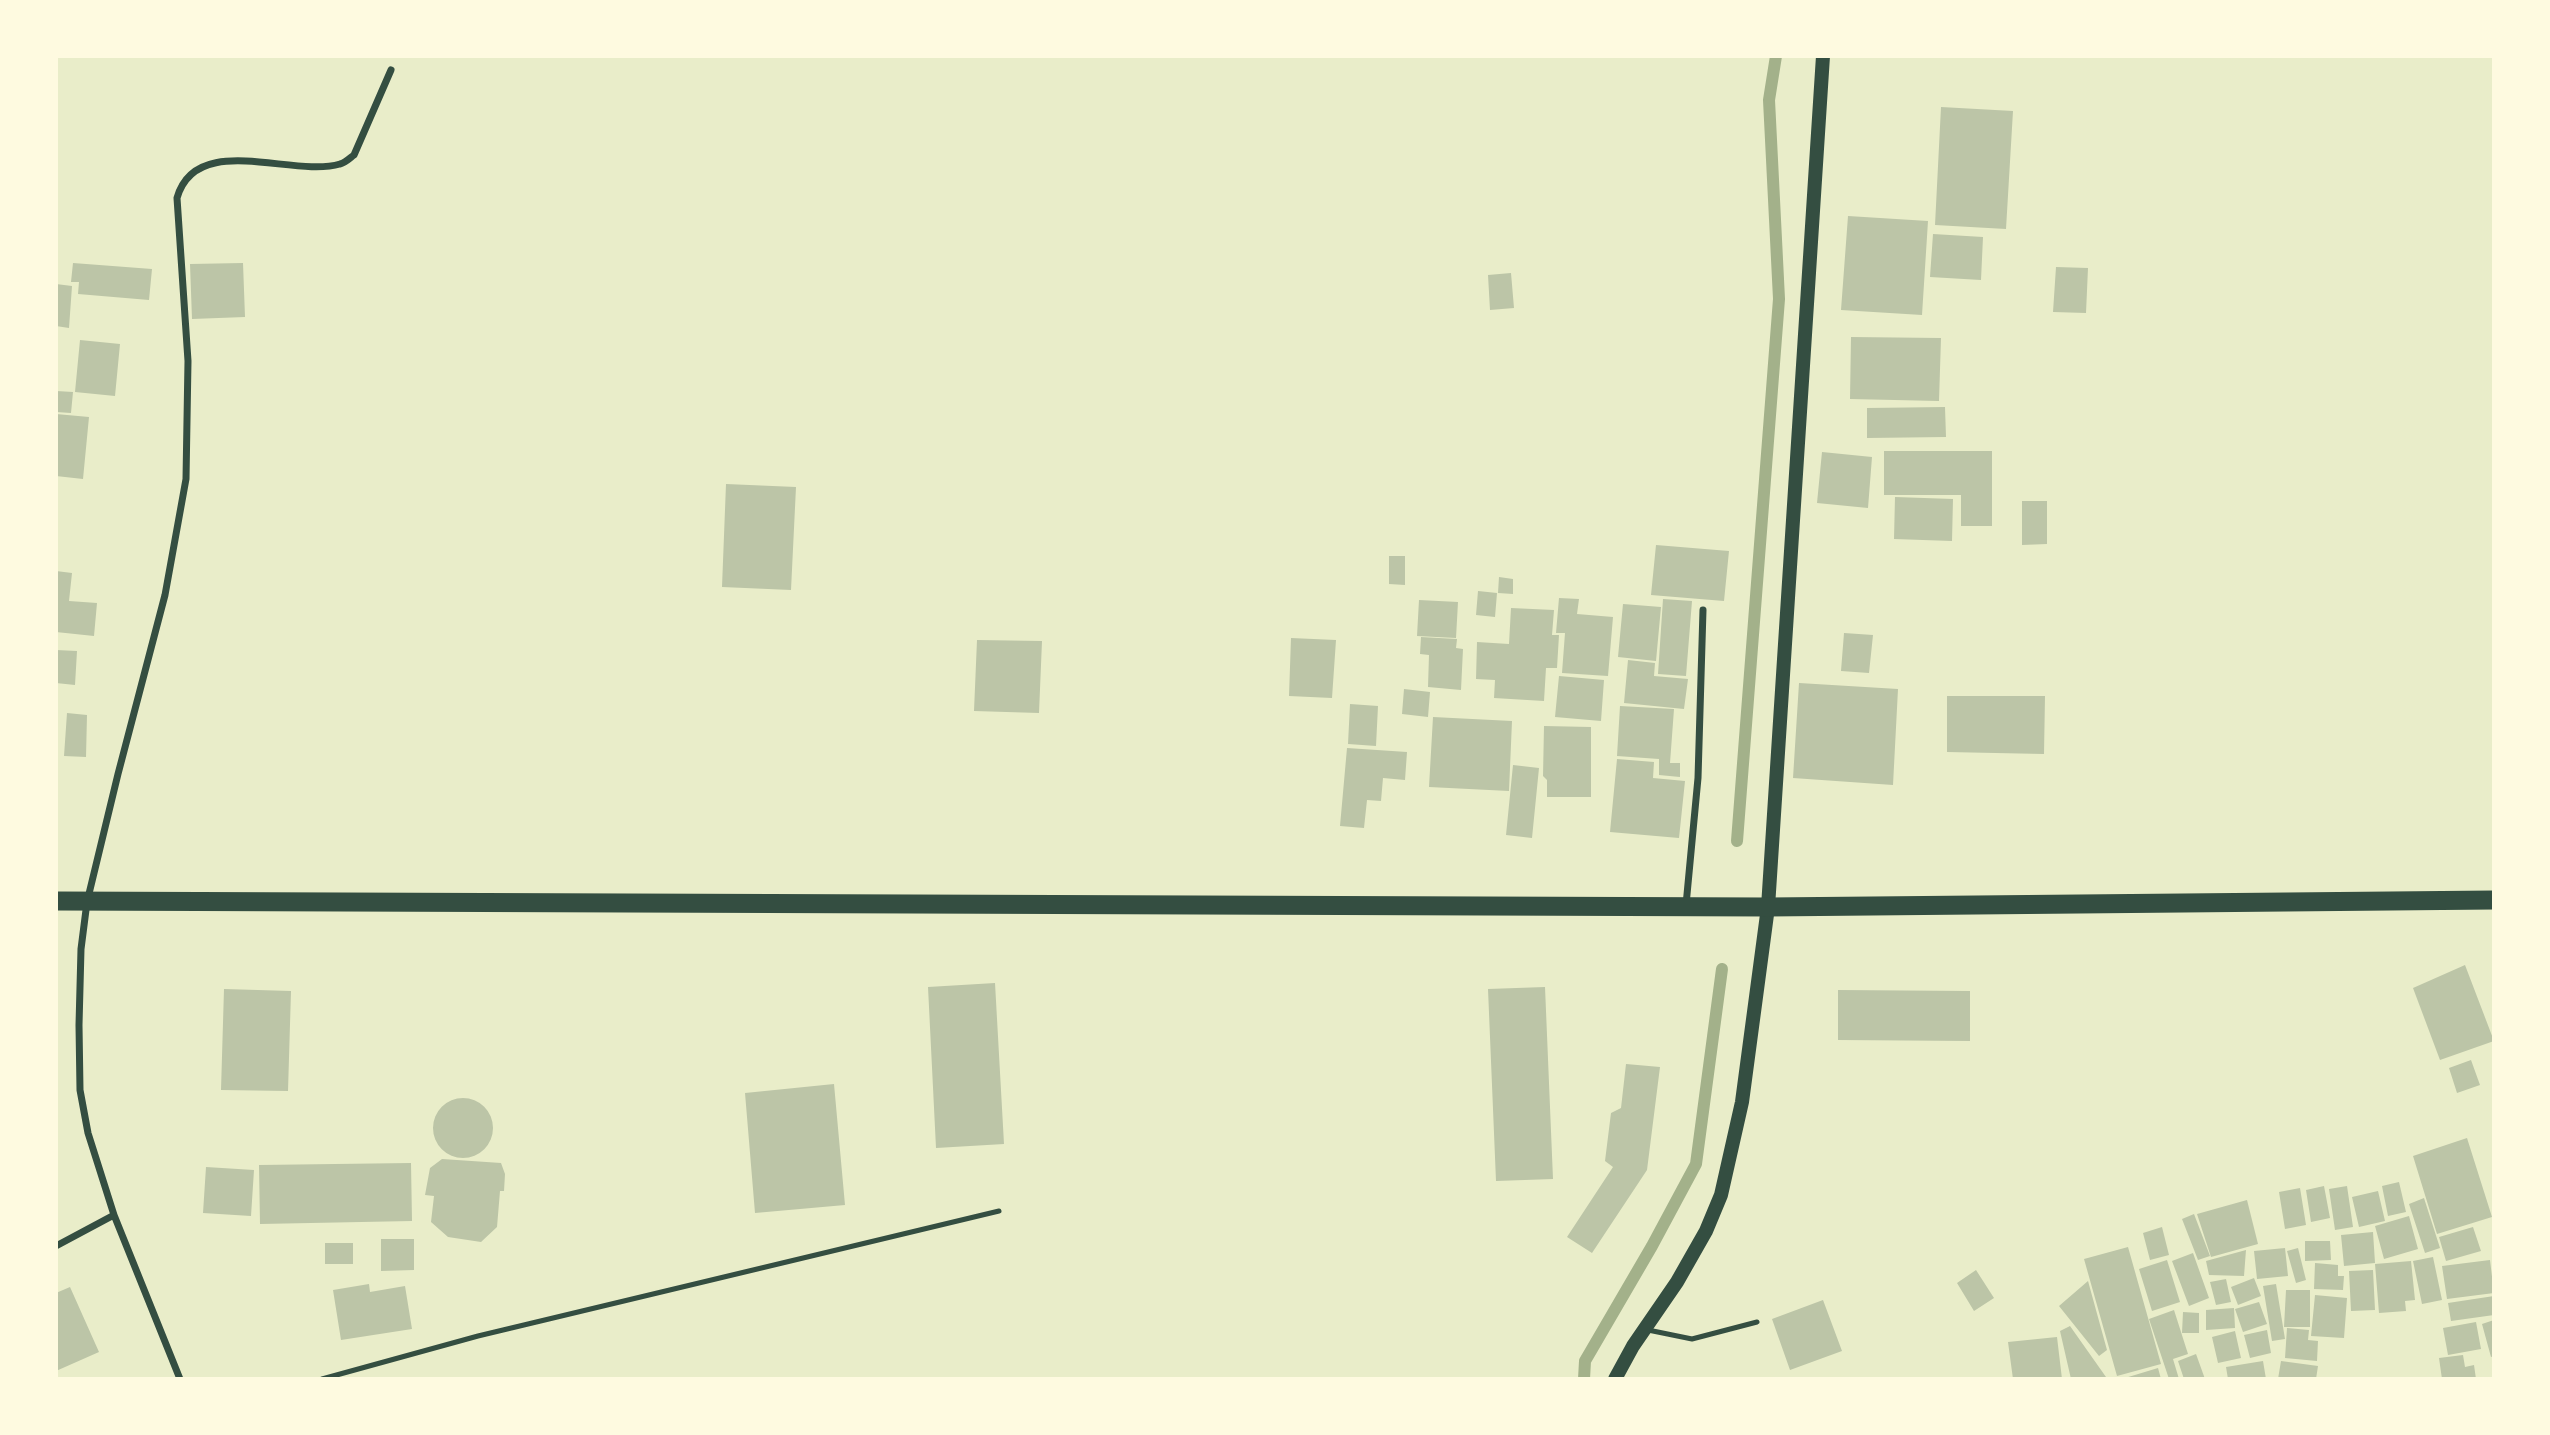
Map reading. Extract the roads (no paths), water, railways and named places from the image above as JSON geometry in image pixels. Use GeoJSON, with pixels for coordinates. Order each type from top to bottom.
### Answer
{"type":"FeatureCollection","features":[{"type":"Feature","properties":{"kind":"highway"},"geometry":{"type":"LineString","coordinates":[[56,901],[1768,907],[2494,900]]}},
{"type":"Feature","properties":{"kind":"main road"},"geometry":{"type":"LineString","coordinates":[[1615,1379],[1706,1231],[1721,1195],[1742,1102],[1768,907],[1823,56]]}},
{"type":"Feature","properties":{"kind":"street"},"geometry":{"type":"LineString","coordinates":[[180,1379],[114,1215],[88,1133],[80,1090],[81,949],[88,902],[165,595],[186,479],[188,361],[177,198],[181,185],[194,170],[210,163],[240,161],[304,167],[341,164],[354,155],[391,70]]}},
{"type":"Feature","properties":{"kind":"street"},"geometry":{"type":"LineString","coordinates":[[1686,906],[1698,779],[1703,610]]}},
{"type":"Feature","properties":{"kind":"street"},"geometry":{"type":"LineString","coordinates":[[56,1246],[114,1215]]}},
{"type":"Feature","properties":{"kind":"lane"},"geometry":{"type":"LineString","coordinates":[[322,1379],[478,1336],[999,1211]]}},
{"type":"Feature","properties":{"kind":"lane"},"geometry":{"type":"LineString","coordinates":[[1645,1329],[1692,1339],[1757,1322]]}},
{"type":"Feature","properties":{"kind":"waterway"},"geometry":{"type":"LineString","coordinates":[[1737,841],[1779,299],[1769,100],[1776,56]]}},
{"type":"Feature","properties":{"kind":"waterway"},"geometry":{"type":"LineString","coordinates":[[1584,1379],[1585,1361],[1696,1164],[1722,969]]}}]}
